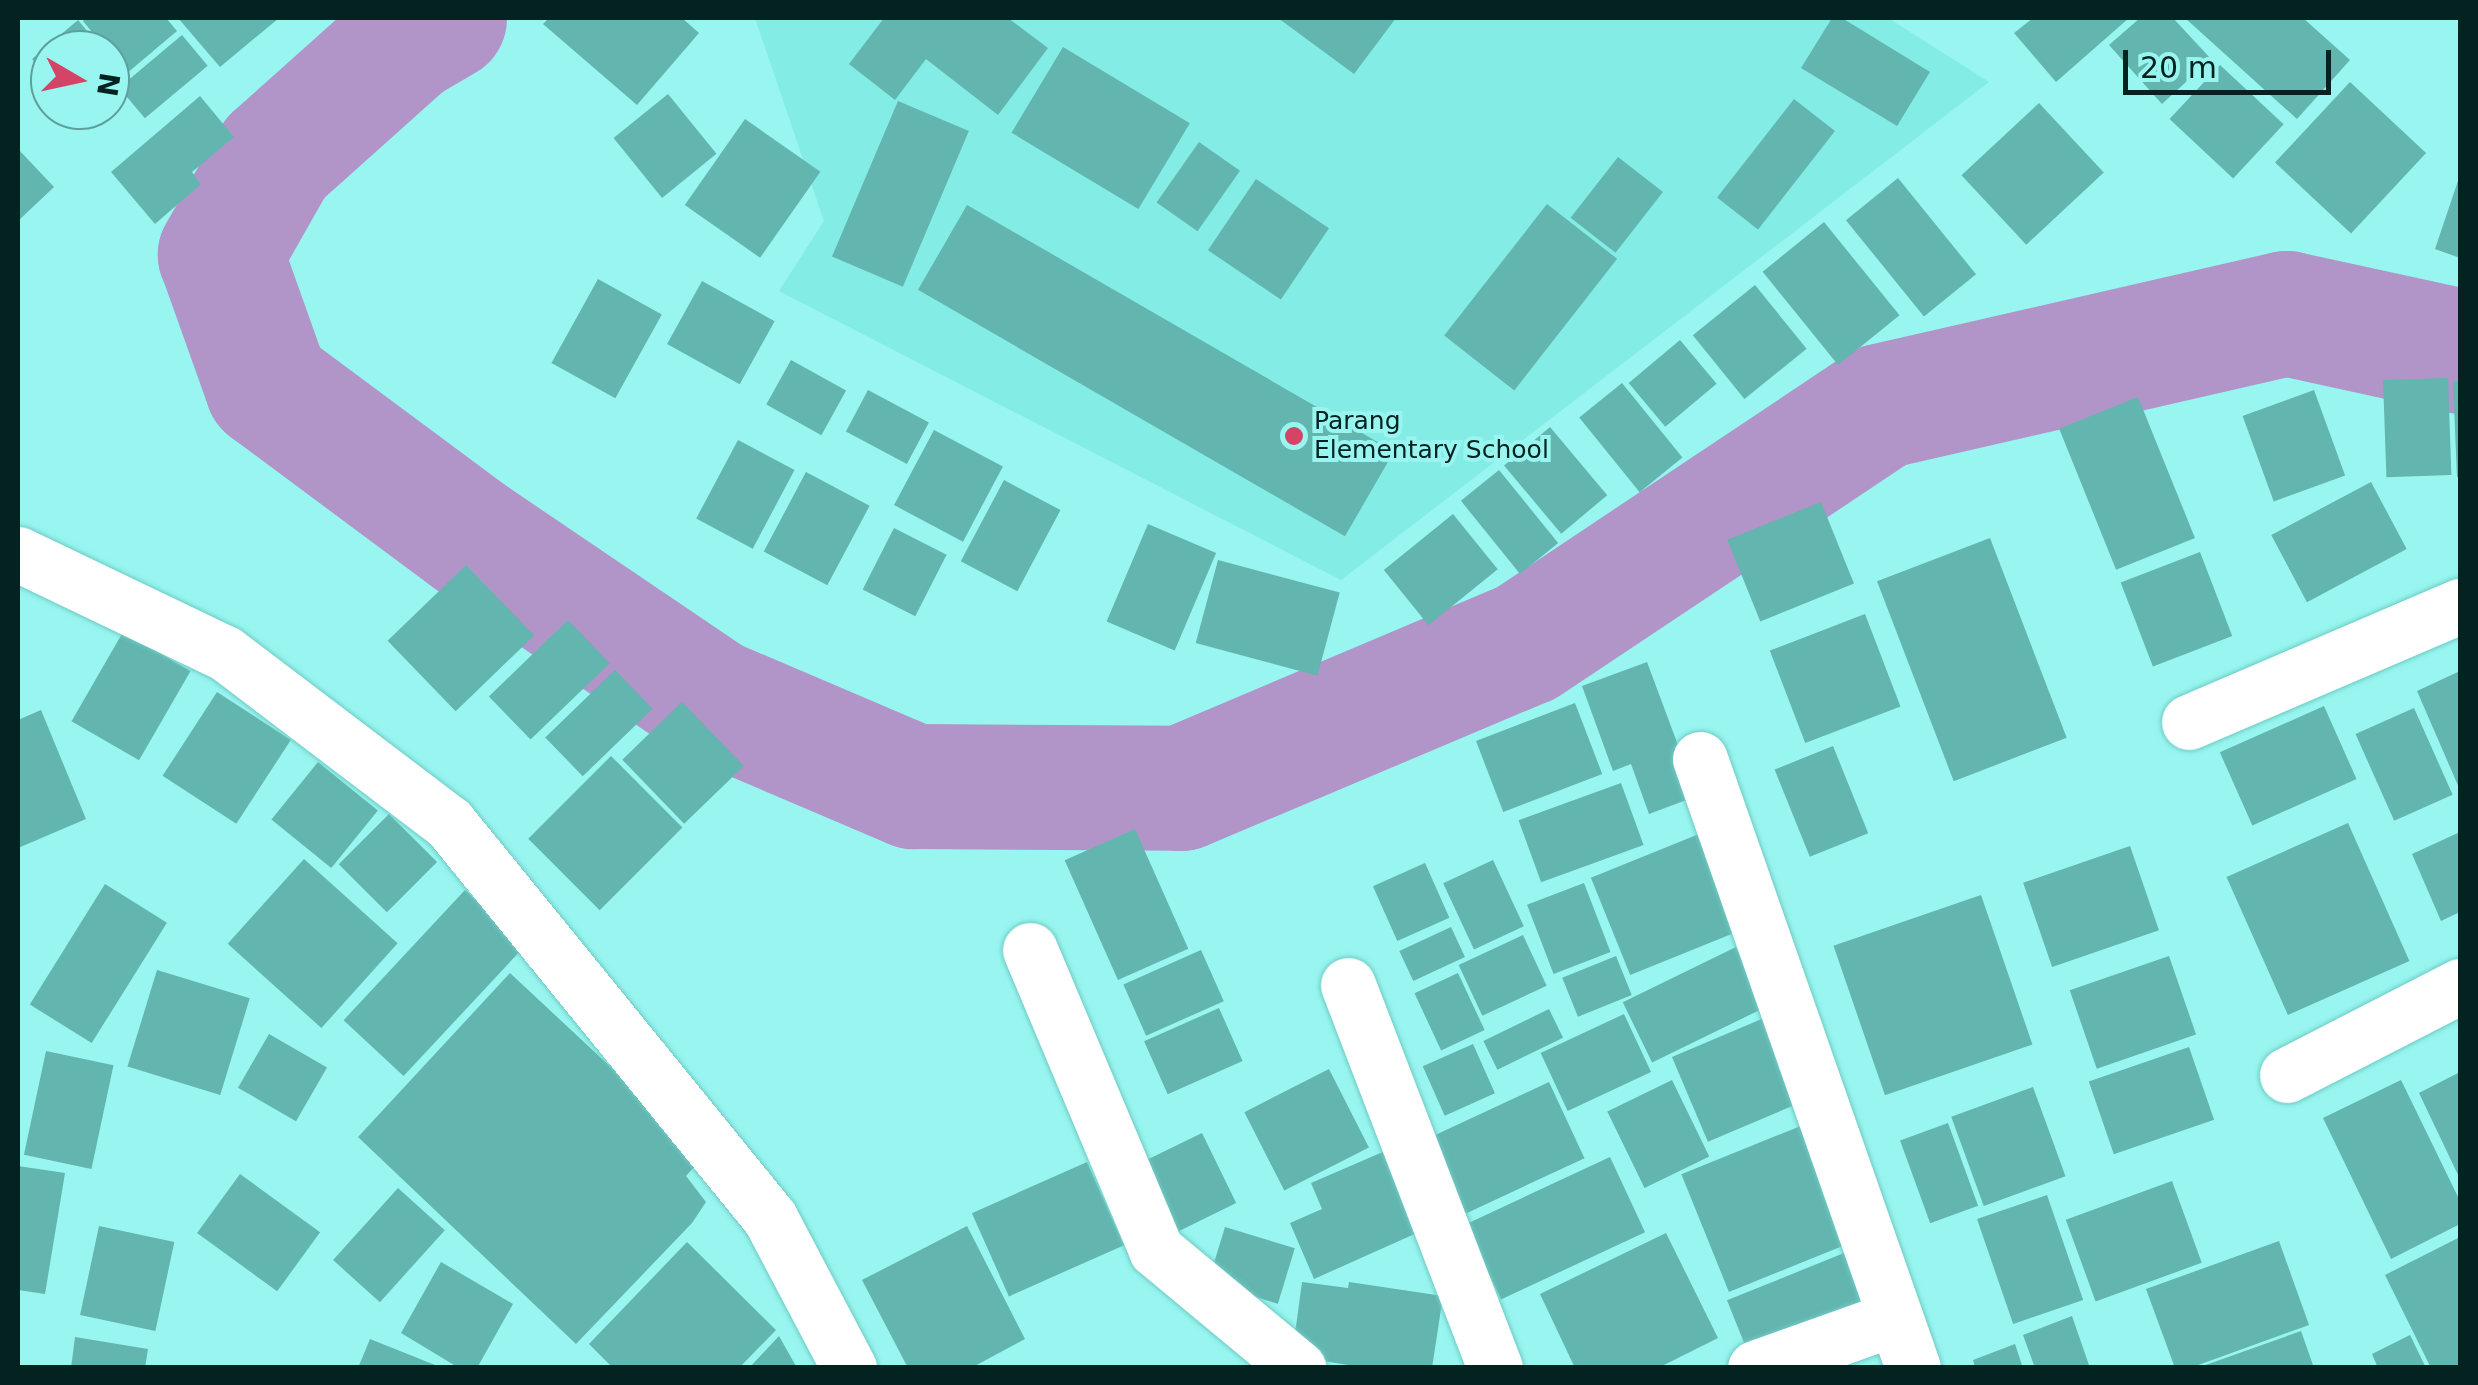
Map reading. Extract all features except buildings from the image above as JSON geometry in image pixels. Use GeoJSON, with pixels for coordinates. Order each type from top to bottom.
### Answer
{"type":"FeatureCollection","features":[{"type":"Feature","properties":{"kind":"street"},"geometry":{"type":"LineString","coordinates":[[18,554],[225,653],[449,822],[770,1218],[849,1368]]}},
{"type":"Feature","properties":{"kind":"street"},"geometry":{"type":"LineString","coordinates":[[2188,722],[2460,606]]}},
{"type":"Feature","properties":{"kind":"street"},"geometry":{"type":"LineString","coordinates":[[1700,759],[1904,1342],[1755,1368]]}},
{"type":"Feature","properties":{"kind":"street"},"geometry":{"type":"LineString","coordinates":[[1030,950],[1156,1250],[1298,1368]]}},
{"type":"Feature","properties":{"kind":"street"},"geometry":{"type":"LineString","coordinates":[[1348,985],[1495,1368]]}},
{"type":"Feature","properties":{"kind":"street"},"geometry":{"type":"LineString","coordinates":[[2288,1076],[2460,986]]}},
{"type":"Feature","properties":{"kind":"shaded area","name":"Parang Elementary School"},"geometry":{"type":"Polygon","coordinates":[[[755,18],[1888,18],[1989,82],[1341,580],[779,291],[824,221],[755,18]]]}},
{"type":"Feature","properties":{"kind":"waterway"},"geometry":{"type":"LineString","coordinates":[[444,18],[406,40],[275,157],[220,254],[267,386],[472,538],[711,700],[913,786],[1181,788],[1525,643],[1880,406],[2286,313],[2460,351]]}},
{"type":"Feature","properties":{"kind":"place","name":"Parang Elementary School"},"geometry":{"type":"Point","coordinates":[1294,436]}}]}
